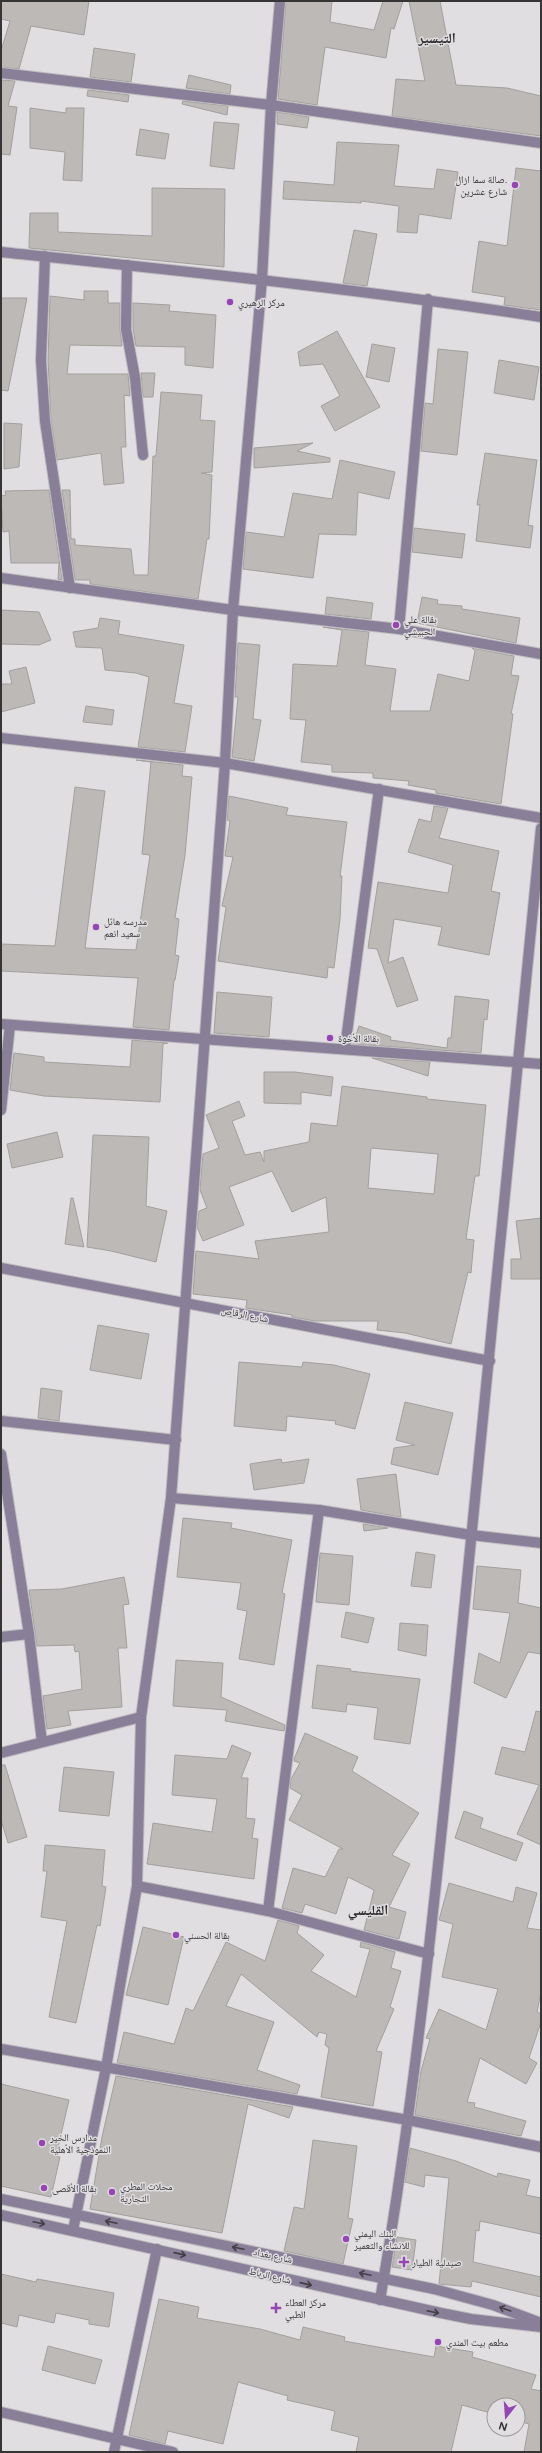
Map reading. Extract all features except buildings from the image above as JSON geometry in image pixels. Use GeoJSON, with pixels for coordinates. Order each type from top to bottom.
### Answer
{"type":"FeatureCollection","features":[{"type":"Feature","properties":{"kind":"street"},"geometry":{"type":"LineString","coordinates":[[73,2230],[106,2068],[137,1886],[141,1717],[171,1498],[176,1440],[225,763],[233,610],[262,279],[271,105],[280,1]]}},
{"type":"Feature","properties":{"kind":"street"},"geometry":{"type":"LineString","coordinates":[[1,73],[271,105],[541,143]]}},
{"type":"Feature","properties":{"kind":"street"},"geometry":{"type":"LineString","coordinates":[[1,252],[262,279],[428,299],[541,317]]}},
{"type":"Feature","properties":{"kind":"street"},"geometry":{"type":"LineString","coordinates":[[45,256],[40,360],[45,421],[70,588]]}},
{"type":"Feature","properties":{"kind":"street"},"geometry":{"type":"LineString","coordinates":[[127,265],[126,329],[135,378],[143,455]]}},
{"type":"Feature","properties":{"kind":"street"},"geometry":{"type":"LineString","coordinates":[[399,629],[428,299]]}},
{"type":"Feature","properties":{"kind":"street"},"geometry":{"type":"LineString","coordinates":[[1,578],[233,610],[399,629],[541,654]]}},
{"type":"Feature","properties":{"kind":"street"},"geometry":{"type":"LineString","coordinates":[[1,738],[225,763],[541,818]]}},
{"type":"Feature","properties":{"kind":"street"},"geometry":{"type":"LineString","coordinates":[[345,1048],[379,789]]}},
{"type":"Feature","properties":{"kind":"street"},"geometry":{"type":"LineString","coordinates":[[380,2300],[408,2120],[429,1954],[520,1061],[541,828]]}},
{"type":"Feature","properties":{"kind":"street"},"geometry":{"type":"LineString","coordinates":[[1,1110],[6,1024],[520,1061],[541,1064]]}},
{"type":"Feature","properties":{"kind":"street","name":"شارع الرقاص"},"geometry":{"type":"LineString","coordinates":[[1,1268],[187,1302],[490,1361]]}},
{"type":"Feature","properties":{"kind":"street"},"geometry":{"type":"LineString","coordinates":[[1,1421],[176,1440]]}},
{"type":"Feature","properties":{"kind":"street"},"geometry":{"type":"LineString","coordinates":[[1,1454],[29,1634],[42,1742]]}},
{"type":"Feature","properties":{"kind":"street"},"geometry":{"type":"LineString","coordinates":[[171,1498],[318,1510],[471,1535],[541,1543]]}},
{"type":"Feature","properties":{"kind":"street"},"geometry":{"type":"LineString","coordinates":[[268,1911],[318,1510]]}},
{"type":"Feature","properties":{"kind":"street"},"geometry":{"type":"LineString","coordinates":[[1,1637],[29,1634]]}},
{"type":"Feature","properties":{"kind":"street"},"geometry":{"type":"LineString","coordinates":[[1,1753],[141,1717]]}},
{"type":"Feature","properties":{"kind":"street"},"geometry":{"type":"LineString","coordinates":[[137,1886],[268,1911],[429,1954]]}},
{"type":"Feature","properties":{"kind":"street"},"geometry":{"type":"LineString","coordinates":[[1,2050],[408,2120],[541,2147]]}},
{"type":"Feature","properties":{"kind":"street","name":"شارع بغداد"},"geometry":{"type":"LineString","coordinates":[[1,2199],[384,2278],[464,2296],[541,2323]]}},
{"type":"Feature","properties":{"kind":"street","name":"شارع الرباط"},"geometry":{"type":"LineString","coordinates":[[1,2215],[471,2319],[541,2327]]}},
{"type":"Feature","properties":{"kind":"street"},"geometry":{"type":"LineString","coordinates":[[114,2452],[157,2249]]}},
{"type":"Feature","properties":{"kind":"street"},"geometry":{"type":"LineString","coordinates":[[1,2412],[116,2440],[173,2452]]}},
{"type":"Feature","properties":{"kind":"place","name":"صالة سما ازال. شارع عشرين"},"geometry":{"type":"Point","coordinates":[515,185]}},
{"type":"Feature","properties":{"kind":"place","name":"مركز الزهيري"},"geometry":{"type":"Point","coordinates":[230,302]}},
{"type":"Feature","properties":{"kind":"place","name":"بقالة علي الحبيشي"},"geometry":{"type":"Point","coordinates":[396,625]}},
{"type":"Feature","properties":{"kind":"place","name":"مدرسه هائل سعيد انعم"},"geometry":{"type":"Point","coordinates":[96,927]}},
{"type":"Feature","properties":{"kind":"place","name":"بقالة الأخوة"},"geometry":{"type":"Point","coordinates":[330,1038]}},
{"type":"Feature","properties":{"kind":"place","name":"بقالة الحسني"},"geometry":{"type":"Point","coordinates":[176,1935]}},
{"type":"Feature","properties":{"kind":"place","name":"مدارس الخير النموذجية الأهلية"},"geometry":{"type":"Point","coordinates":[42,2143]}},
{"type":"Feature","properties":{"kind":"place","name":"بقالة الأقصى"},"geometry":{"type":"Point","coordinates":[44,2188]}},
{"type":"Feature","properties":{"kind":"place","name":"محلات المطري التجارية"},"geometry":{"type":"Point","coordinates":[112,2192]}},
{"type":"Feature","properties":{"kind":"place","name":"البنك اليمني للانشاء والتعمير"},"geometry":{"type":"Point","coordinates":[346,2239]}},
{"type":"Feature","properties":{"kind":"place","name":"صيدلية الطيار"},"geometry":{"type":"Point","coordinates":[404,2262]}},
{"type":"Feature","properties":{"kind":"place","name":"مركز العطاء الطبي"},"geometry":{"type":"Point","coordinates":[276,2308]}},
{"type":"Feature","properties":{"kind":"place","name":"مطعم بيت المندي"},"geometry":{"type":"Point","coordinates":[438,2342]}},
{"type":"Feature","properties":{"kind":"district","name":"التيسير"},"geometry":{"type":"Point","coordinates":[437,38]}},
{"type":"Feature","properties":{"kind":"district","name":"القليسي"},"geometry":{"type":"Point","coordinates":[368,1910]}}]}
